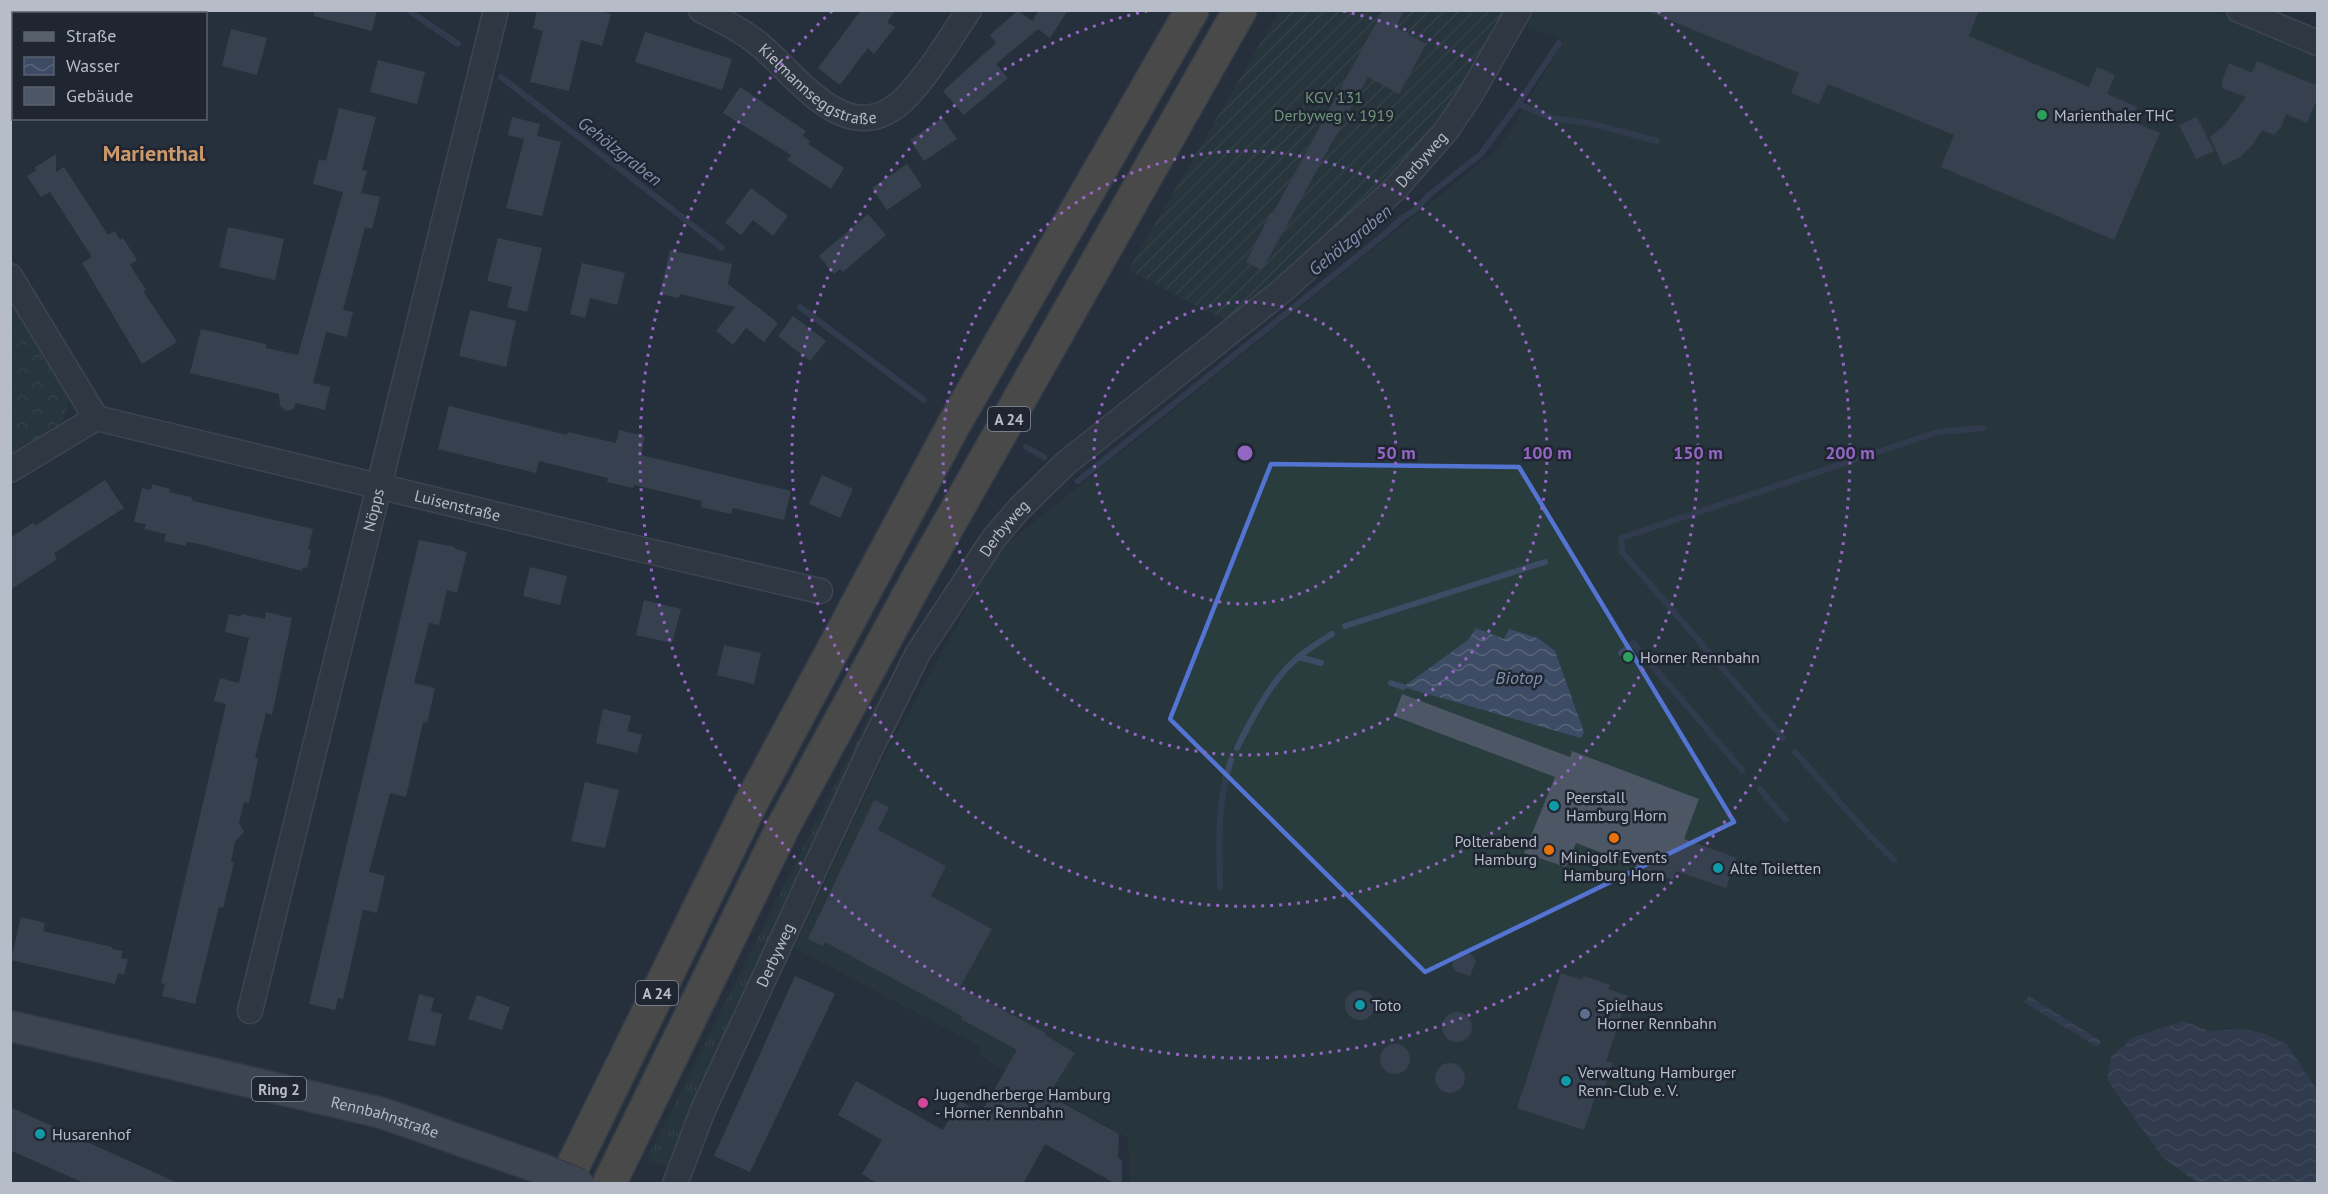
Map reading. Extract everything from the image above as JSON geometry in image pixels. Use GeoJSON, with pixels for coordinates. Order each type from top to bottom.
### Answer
{"type":"FeatureCollection","features":[{"type":"Feature","properties":{"kind":"highway","name":"A 24"},"geometry":{"type":"LineString","coordinates":[[553,1176],[953,426],[1192,10]]}},
{"type":"Feature","properties":{"kind":"highway","name":"A 24"},"geometry":{"type":"LineString","coordinates":[[609,1184],[782,829],[899,613],[1240,10]]}},
{"type":"Feature","properties":{"kind":"main road","name":"Rennbahnstraße"},"geometry":{"type":"LineString","coordinates":[[10,1026],[382,1113],[579,1184]]}},
{"type":"Feature","properties":{"kind":"street","name":"Nöpps"},"geometry":{"type":"LineString","coordinates":[[250,1011],[496,10]]}},
{"type":"Feature","properties":{"kind":"street","name":"Kielmannseggstraße"},"geometry":{"type":"LineString","coordinates":[[701,10],[758,44],[832,110],[847,116],[869,117],[886,112],[900,103],[912,90],[969,10]]}},
{"type":"Feature","properties":{"kind":"street","name":"Derbyweg"},"geometry":{"type":"LineString","coordinates":[[675,1184],[703,1110],[874,742],[918,653],[994,538],[1020,508],[1066,463],[1283,290],[1395,189],[1446,131],[1471,94],[1519,10]]}},
{"type":"Feature","properties":{"kind":"street"},"geometry":{"type":"LineString","coordinates":[[2239,10],[2318,43]]}},
{"type":"Feature","properties":{"kind":"street"},"geometry":{"type":"LineString","coordinates":[[10,276],[96,418],[10,470]]}},
{"type":"Feature","properties":{"kind":"street","name":"Luisenstraße"},"geometry":{"type":"LineString","coordinates":[[96,418],[820,591]]}},
{"type":"Feature","properties":{"kind":"highlighted area"},"geometry":{"type":"Polygon","coordinates":[[[1271,464],[1519,467],[1734,822],[1425,972],[1170,719],[1271,464]]]}},
{"type":"Feature","properties":{"kind":"green space","name":"KGV 131 Derbyweg v. 1919"},"geometry":{"type":"Polygon","coordinates":[[[1279,11],[1512,11],[1465,90],[1404,172],[1230,323],[1128,270],[1279,11]]]}},
{"type":"Feature","properties":{"kind":"green space","name":"Horner Rennbahn"},"geometry":{"type":"Polygon","coordinates":[[[1534,11],[2212,11],[2317,53],[2317,1183],[1130,1183],[1128,1138],[978,1055],[981,1047],[794,948],[880,764],[999,550],[1501,146],[1563,41],[1527,27],[1534,11]]]}},
{"type":"Feature","properties":{"kind":"green space"},"geometry":{"type":"Polygon","coordinates":[[[10,293],[68,392],[64,418],[59,427],[43,442],[10,462],[10,293]]]}},
{"type":"Feature","properties":{"kind":"green space"},"geometry":{"type":"Polygon","coordinates":[[[884,686],[893,687],[674,1169],[647,1159],[884,686]]]}},
{"type":"Feature","properties":{"kind":"water","name":"Biotop"},"geometry":{"type":"Polygon","coordinates":[[[1476,628],[1504,639],[1509,629],[1538,638],[1555,651],[1584,732],[1581,738],[1403,687],[1468,640],[1476,628]]]}},
{"type":"Feature","properties":{"kind":"water"},"geometry":{"type":"Polygon","coordinates":[[[2029,996],[2101,1041],[2097,1047],[2024,1002],[2029,996]]]}},
{"type":"Feature","properties":{"kind":"water"},"geometry":{"type":"Polygon","coordinates":[[[2183,1021],[2210,1031],[2242,1029],[2263,1033],[2287,1044],[2317,1090],[2317,1183],[2198,1183],[2163,1158],[2107,1080],[2111,1057],[2132,1038],[2183,1021]]]}},
{"type":"Feature","properties":{"kind":"building"},"geometry":{"type":"Polygon","coordinates":[[[314,10],[377,10],[372,31],[314,16],[314,10]]]}},
{"type":"Feature","properties":{"kind":"building"},"geometry":{"type":"Polygon","coordinates":[[[537,10],[598,10],[611,14],[602,46],[581,40],[569,91],[530,82],[543,31],[533,28],[537,10]]]}},
{"type":"Feature","properties":{"kind":"building"},"geometry":{"type":"Polygon","coordinates":[[[861,10],[896,10],[887,22],[895,27],[874,54],[868,48],[840,85],[818,68],[861,10]]]}},
{"type":"Feature","properties":{"kind":"building"},"geometry":{"type":"Polygon","coordinates":[[[1018,10],[1032,21],[1039,10],[1068,10],[1050,38],[1038,29],[996,64],[1008,78],[964,115],[943,91],[996,43],[990,35],[1018,10]]]}},
{"type":"Feature","properties":{"kind":"building"},"geometry":{"type":"Polygon","coordinates":[[[1383,10],[1404,10],[1396,27],[1426,44],[1399,94],[1368,77],[1262,270],[1246,262],[1270,214],[1272,215],[1383,10]]]}},
{"type":"Feature","properties":{"kind":"building"},"geometry":{"type":"Polygon","coordinates":[[[1645,10],[1979,10],[1969,36],[2089,87],[2097,67],[2115,75],[2107,94],[2137,107],[2131,121],[2160,133],[2114,240],[1941,167],[1954,135],[1828,84],[1819,104],[1791,93],[1799,73],[1645,10]]]}},
{"type":"Feature","properties":{"kind":"building"},"geometry":{"type":"Polygon","coordinates":[[[231,29],[267,38],[257,75],[222,66],[231,29]]]}},
{"type":"Feature","properties":{"kind":"building"},"geometry":{"type":"Polygon","coordinates":[[[645,32],[732,59],[722,90],[635,62],[645,32]]]}},
{"type":"Feature","properties":{"kind":"building"},"geometry":{"type":"Polygon","coordinates":[[[378,60],[425,72],[417,104],[370,92],[378,60]]]}},
{"type":"Feature","properties":{"kind":"building"},"geometry":{"type":"Polygon","coordinates":[[[2257,61],[2318,86],[2318,97],[2307,123],[2286,114],[2281,127],[2274,135],[2262,130],[2253,144],[2240,157],[2223,166],[2210,137],[2225,125],[2246,97],[2222,88],[2222,81],[2229,63],[2252,73],[2257,61]]]}},
{"type":"Feature","properties":{"kind":"building"},"geometry":{"type":"Polygon","coordinates":[[[740,87],[806,131],[803,136],[810,141],[808,144],[844,168],[831,189],[787,160],[791,155],[723,113],[740,87]]]}},
{"type":"Feature","properties":{"kind":"building"},"geometry":{"type":"Polygon","coordinates":[[[339,108],[376,117],[362,170],[367,171],[361,193],[380,197],[372,229],[365,227],[343,310],[353,312],[347,337],[326,332],[313,383],[330,387],[325,410],[296,403],[293,409],[286,411],[280,406],[279,394],[190,373],[201,329],[266,344],[266,348],[298,355],[343,192],[313,184],[319,159],[326,161],[339,108]]]}},
{"type":"Feature","properties":{"kind":"building"},"geometry":{"type":"Polygon","coordinates":[[[512,117],[540,124],[537,136],[561,142],[542,216],[506,208],[524,139],[508,135],[512,117]]]}},
{"type":"Feature","properties":{"kind":"building"},"geometry":{"type":"Polygon","coordinates":[[[2197,117],[2214,151],[2196,159],[2179,125],[2197,117]]]}},
{"type":"Feature","properties":{"kind":"building"},"geometry":{"type":"Polygon","coordinates":[[[942,118],[957,139],[924,161],[910,140],[942,118]]]}},
{"type":"Feature","properties":{"kind":"building"},"geometry":{"type":"Polygon","coordinates":[[[56,154],[56,172],[64,167],[108,235],[115,231],[120,240],[123,238],[137,260],[130,265],[146,290],[143,291],[177,342],[142,364],[82,263],[92,257],[50,192],[41,197],[27,176],[37,170],[34,168],[56,154]]]}},
{"type":"Feature","properties":{"kind":"building"},"geometry":{"type":"Polygon","coordinates":[[[907,164],[922,186],[887,210],[872,188],[907,164]]]}},
{"type":"Feature","properties":{"kind":"building"},"geometry":{"type":"Polygon","coordinates":[[[751,188],[788,216],[773,236],[753,220],[741,235],[725,223],[751,188]]]}},
{"type":"Feature","properties":{"kind":"building"},"geometry":{"type":"Polygon","coordinates":[[[868,214],[886,235],[843,272],[840,269],[834,274],[819,256],[868,214]]]}},
{"type":"Feature","properties":{"kind":"building"},"geometry":{"type":"Polygon","coordinates":[[[228,227],[284,239],[275,280],[219,267],[228,227]]]}},
{"type":"Feature","properties":{"kind":"building"},"geometry":{"type":"Polygon","coordinates":[[[498,238],[542,248],[527,312],[507,307],[512,287],[487,281],[498,238]]]}},
{"type":"Feature","properties":{"kind":"building"},"geometry":{"type":"Polygon","coordinates":[[[670,250],[732,264],[728,284],[778,323],[764,342],[746,328],[733,345],[716,331],[735,307],[680,294],[679,298],[660,294],[670,250]]]}},
{"type":"Feature","properties":{"kind":"building"},"geometry":{"type":"Polygon","coordinates":[[[582,263],[625,273],[617,305],[590,298],[585,318],[570,314],[582,263]]]}},
{"type":"Feature","properties":{"kind":"building"},"geometry":{"type":"Polygon","coordinates":[[[470,310],[516,321],[506,367],[459,356],[470,310]]]}},
{"type":"Feature","properties":{"kind":"building"},"geometry":{"type":"Polygon","coordinates":[[[793,316],[826,341],[810,361],[778,336],[793,316]]]}},
{"type":"Feature","properties":{"kind":"building"},"geometry":{"type":"Polygon","coordinates":[[[449,406],[567,435],[568,432],[616,443],[619,430],[645,436],[641,455],[791,491],[784,520],[733,508],[731,514],[701,507],[702,501],[634,485],[633,488],[607,482],[608,478],[539,461],[536,473],[438,449],[449,406]]]}},
{"type":"Feature","properties":{"kind":"building"},"geometry":{"type":"Polygon","coordinates":[[[822,475],[853,489],[840,518],[809,504],[822,475]]]}},
{"type":"Feature","properties":{"kind":"building"},"geometry":{"type":"Polygon","coordinates":[[[105,480],[124,508],[54,553],[57,559],[10,590],[10,538],[33,523],[35,526],[105,480]]]}},
{"type":"Feature","properties":{"kind":"building"},"geometry":{"type":"Polygon","coordinates":[[[152,484],[170,489],[169,492],[191,497],[193,501],[313,529],[308,549],[311,550],[307,568],[303,567],[302,571],[195,543],[187,542],[186,546],[164,541],[166,534],[144,529],[146,524],[134,522],[142,488],[151,490],[152,484]]]}},
{"type":"Feature","properties":{"kind":"building"},"geometry":{"type":"Polygon","coordinates":[[[419,540],[455,547],[455,549],[467,552],[457,593],[447,590],[439,625],[429,623],[414,683],[435,688],[427,723],[423,722],[406,797],[390,793],[369,872],[385,876],[377,913],[363,910],[343,999],[338,998],[335,1010],[309,1004],[419,540]]]}},
{"type":"Feature","properties":{"kind":"building"},"geometry":{"type":"Polygon","coordinates":[[[530,567],[567,576],[560,605],[523,596],[530,567]]]}},
{"type":"Feature","properties":{"kind":"building"},"geometry":{"type":"Polygon","coordinates":[[[644,600],[681,609],[672,643],[636,635],[644,600]]]}},
{"type":"Feature","properties":{"kind":"building"},"geometry":{"type":"Polygon","coordinates":[[[266,612],[292,618],[272,715],[266,713],[255,758],[258,759],[249,803],[244,802],[239,823],[244,832],[235,842],[231,862],[234,863],[223,908],[219,907],[195,1004],[162,996],[165,984],[161,983],[226,704],[214,701],[220,678],[239,683],[249,638],[225,632],[229,614],[265,619],[266,612]]]}},
{"type":"Feature","properties":{"kind":"building"},"geometry":{"type":"Polygon","coordinates":[[[724,645],[761,653],[754,684],[717,675],[724,645]]]}},
{"type":"Feature","properties":{"kind":"building"},"geometry":{"type":"Polygon","coordinates":[[[1402,694],[1570,757],[1572,751],[1699,799],[1684,839],[1737,858],[1726,888],[1676,871],[1673,880],[1576,843],[1566,867],[1524,853],[1555,777],[1394,716],[1402,694]]]}},
{"type":"Feature","properties":{"kind":"building"},"geometry":{"type":"Polygon","coordinates":[[[603,709],[631,716],[627,731],[642,735],[637,753],[596,743],[603,709]]]}},
{"type":"Feature","properties":{"kind":"building"},"geometry":{"type":"Polygon","coordinates":[[[585,782],[619,790],[605,848],[571,841],[585,782]]]}},
{"type":"Feature","properties":{"kind":"building"},"geometry":{"type":"Polygon","coordinates":[[[874,800],[889,807],[878,830],[946,866],[931,896],[992,929],[960,987],[1046,1033],[1045,1035],[1075,1053],[1048,1095],[1119,1134],[1118,1158],[1122,1160],[1122,1184],[1116,1184],[1045,1144],[1023,1184],[878,1184],[862,1174],[882,1140],[838,1115],[856,1081],[943,1130],[960,1101],[981,1113],[1017,1050],[961,1019],[962,1016],[825,942],[823,946],[808,939],[874,800]]]}},
{"type":"Feature","properties":{"kind":"building"},"geometry":{"type":"Polygon","coordinates":[[[21,917],[45,923],[43,931],[123,951],[121,958],[128,959],[124,975],[118,973],[115,984],[11,960],[21,917]]]}},
{"type":"Feature","properties":{"kind":"building"},"geometry":{"type":"Polygon","coordinates":[[[1462,951],[1472,955],[1476,961],[1470,976],[1455,971],[1452,965],[1456,954],[1462,951]]]}},
{"type":"Feature","properties":{"kind":"building"},"geometry":{"type":"Polygon","coordinates":[[[1561,973],[1582,980],[1584,976],[1610,985],[1608,989],[1628,996],[1606,1061],[1613,1063],[1600,1100],[1595,1098],[1584,1130],[1517,1108],[1561,973]]]}},
{"type":"Feature","properties":{"kind":"building"},"geometry":{"type":"Polygon","coordinates":[[[795,976],[835,994],[750,1172],[714,1156],[795,976]]]}},
{"type":"Feature","properties":{"kind":"building","name":"Toto"},"geometry":{"type":"Polygon","coordinates":[[[1360,990],[1366,991],[1374,999],[1374,1011],[1366,1019],[1360,1020],[1354,1019],[1346,1011],[1345,1005],[1346,999],[1354,991],[1360,990]]]}},
{"type":"Feature","properties":{"kind":"building"},"geometry":{"type":"Polygon","coordinates":[[[419,994],[434,998],[431,1011],[442,1014],[435,1046],[408,1040],[419,994]]]}},
{"type":"Feature","properties":{"kind":"building"},"geometry":{"type":"Polygon","coordinates":[[[477,995],[510,1007],[502,1030],[468,1019],[477,995]]]}},
{"type":"Feature","properties":{"kind":"building","name":"Toto"},"geometry":{"type":"Polygon","coordinates":[[[1457,1012],[1463,1013],[1471,1021],[1471,1033],[1463,1041],[1457,1042],[1451,1041],[1443,1033],[1442,1027],[1443,1021],[1451,1013],[1457,1012]]]}},
{"type":"Feature","properties":{"kind":"building","name":"Toto"},"geometry":{"type":"Polygon","coordinates":[[[1395,1044],[1401,1045],[1409,1053],[1409,1065],[1401,1073],[1395,1074],[1389,1073],[1381,1065],[1380,1059],[1381,1053],[1389,1045],[1395,1044]]]}},
{"type":"Feature","properties":{"kind":"building"},"geometry":{"type":"Polygon","coordinates":[[[1450,1063],[1456,1064],[1464,1072],[1464,1084],[1456,1092],[1450,1093],[1444,1092],[1436,1084],[1435,1078],[1436,1072],[1444,1064],[1450,1063]]]}},
{"type":"Feature","properties":{"kind":"building","name":"Husarenhof"},"geometry":{"type":"Polygon","coordinates":[[[10,1107],[180,1184],[86,1184],[10,1150],[10,1107]]]}},
{"type":"Feature","properties":{"kind":"waterway","name":"Gehölzgraben"},"geometry":{"type":"LineString","coordinates":[[408,10],[458,44]]}},
{"type":"Feature","properties":{"kind":"waterway"},"geometry":{"type":"LineString","coordinates":[[1518,104],[1559,43]]}},
{"type":"Feature","properties":{"kind":"waterway","name":"Gehölzgraben"},"geometry":{"type":"LineString","coordinates":[[501,77],[722,248]]}},
{"type":"Feature","properties":{"kind":"waterway","name":"Gehölzgraben"},"geometry":{"type":"LineString","coordinates":[[1078,481],[1481,154],[1518,104],[1552,118],[1589,123],[1657,141]]}},
{"type":"Feature","properties":{"kind":"waterway","name":"Gehölzgraben"},"geometry":{"type":"LineString","coordinates":[[800,307],[924,400]]}},
{"type":"Feature","properties":{"kind":"waterway"},"geometry":{"type":"LineString","coordinates":[[1783,738],[1622,552],[1621,538],[1938,432],[1983,428]]}},
{"type":"Feature","properties":{"kind":"waterway","name":"Gehölzgraben"},"geometry":{"type":"LineString","coordinates":[[1026,447],[1044,457]]}},
{"type":"Feature","properties":{"kind":"waterway"},"geometry":{"type":"LineString","coordinates":[[1345,626],[1545,562]]}},
{"type":"Feature","properties":{"kind":"waterway"},"geometry":{"type":"LineString","coordinates":[[1237,748],[1259,706],[1280,676],[1314,645],[1332,634]]}},
{"type":"Feature","properties":{"kind":"waterway"},"geometry":{"type":"LineString","coordinates":[[1621,653],[1633,643],[1742,770]]}},
{"type":"Feature","properties":{"kind":"waterway"},"geometry":{"type":"LineString","coordinates":[[1299,657],[1321,663]]}},
{"type":"Feature","properties":{"kind":"waterway"},"geometry":{"type":"LineString","coordinates":[[1391,683],[1403,687]]}},
{"type":"Feature","properties":{"kind":"waterway"},"geometry":{"type":"LineString","coordinates":[[1795,752],[1894,860]]}},
{"type":"Feature","properties":{"kind":"waterway"},"geometry":{"type":"LineString","coordinates":[[1220,887],[1221,807],[1231,760]]}},
{"type":"Feature","properties":{"kind":"waterway"},"geometry":{"type":"LineString","coordinates":[[1760,789],[1786,820]]}},
{"type":"Feature","properties":{"kind":"place","name":"Marienthaler THC"},"geometry":{"type":"Point","coordinates":[2042,115]}},
{"type":"Feature","properties":{"kind":"place","name":"Horner Rennbahn"},"geometry":{"type":"Point","coordinates":[1628,657]}},
{"type":"Feature","properties":{"kind":"place","name":"Peerstall Hamburg Horn"},"geometry":{"type":"Point","coordinates":[1554,806]}},
{"type":"Feature","properties":{"kind":"place","name":"Minigolf Events Hamburg Horn"},"geometry":{"type":"Point","coordinates":[1614,838]}},
{"type":"Feature","properties":{"kind":"place","name":"Polterabend Hamburg"},"geometry":{"type":"Point","coordinates":[1549,850]}},
{"type":"Feature","properties":{"kind":"place","name":"Alte Toiletten"},"geometry":{"type":"Point","coordinates":[1718,868]}},
{"type":"Feature","properties":{"kind":"place","name":"Toto"},"geometry":{"type":"Point","coordinates":[1360,1005]}},
{"type":"Feature","properties":{"kind":"place","name":"Spielhaus Horner Rennbahn"},"geometry":{"type":"Point","coordinates":[1585,1014]}},
{"type":"Feature","properties":{"kind":"place","name":"Verwaltung Hamburger Renn-Club e. V."},"geometry":{"type":"Point","coordinates":[1566,1081]}},
{"type":"Feature","properties":{"kind":"place","name":"Jugendherberge Hamburg - Horner Rennbahn"},"geometry":{"type":"Point","coordinates":[923,1103]}},
{"type":"Feature","properties":{"kind":"place","name":"Husarenhof"},"geometry":{"type":"Point","coordinates":[40,1134]}},
{"type":"Feature","properties":{"kind":"district","name":"Marienthal"},"geometry":{"type":"Point","coordinates":[154,153]}}]}
